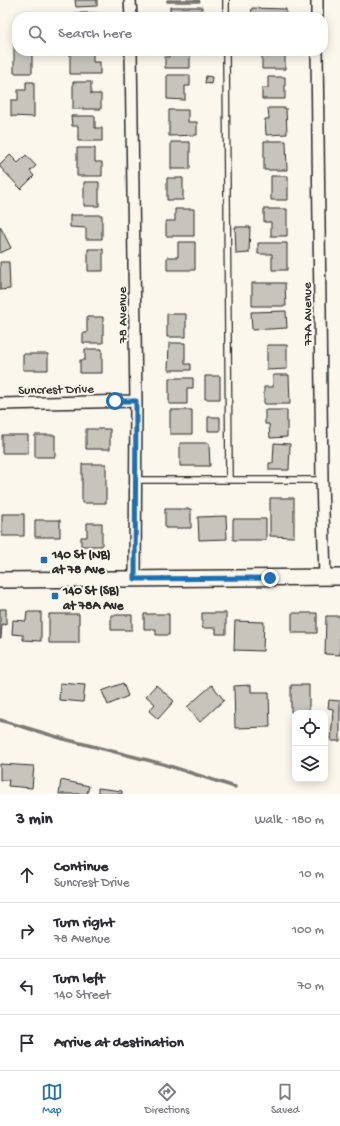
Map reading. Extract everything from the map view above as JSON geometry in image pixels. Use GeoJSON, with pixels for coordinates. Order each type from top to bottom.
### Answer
{"type":"FeatureCollection","features":[{"type":"Feature","properties":{"kind":"main road"},"geometry":{"type":"LineString","coordinates":[[0,580],[333,577]]}},
{"type":"Feature","properties":{"kind":"street"},"geometry":{"type":"LineString","coordinates":[[130,0],[131,12]]}},
{"type":"Feature","properties":{"kind":"street"},"geometry":{"type":"LineString","coordinates":[[317,0],[317,12]]}},
{"type":"Feature","properties":{"kind":"street","name":"78 Avenue"},"geometry":{"type":"LineString","coordinates":[[131,56],[136,401],[135,579]]}},
{"type":"Feature","properties":{"kind":"street","name":"77A Avenue"},"geometry":{"type":"LineString","coordinates":[[317,56],[322,480],[333,577]]}},
{"type":"Feature","properties":{"kind":"street","name":"Suncrest Drive"},"geometry":{"type":"LineString","coordinates":[[0,404],[136,401]]}},
{"type":"Feature","properties":{"kind":"lane"},"geometry":{"type":"LineString","coordinates":[[226,0],[226,12]]}},
{"type":"Feature","properties":{"kind":"lane"},"geometry":{"type":"LineString","coordinates":[[226,56],[229,480]]}},
{"type":"Feature","properties":{"kind":"lane"},"geometry":{"type":"LineString","coordinates":[[136,480],[322,480]]}},
{"type":"Feature","properties":{"kind":"building"},"geometry":{"type":"Polygon","coordinates":[[[75,0],[97,0],[97,6],[76,7],[75,0]]]}},
{"type":"Feature","properties":{"kind":"building"},"geometry":{"type":"Polygon","coordinates":[[[167,0],[199,0],[200,2],[167,2],[167,0]]]}},
{"type":"Feature","properties":{"kind":"building"},"geometry":{"type":"Polygon","coordinates":[[[170,7],[202,7],[202,12],[170,12],[170,7]]]}},
{"type":"Feature","properties":{"kind":"building"},"geometry":{"type":"Polygon","coordinates":[[[252,8],[286,9],[286,12],[252,12],[252,8]]]}},
{"type":"Feature","properties":{"kind":"building"},"geometry":{"type":"Polygon","coordinates":[[[14,56],[32,56],[32,73],[14,73],[14,56]]]}},
{"type":"Feature","properties":{"kind":"building"},"geometry":{"type":"Polygon","coordinates":[[[70,56],[93,56],[93,62],[100,62],[100,74],[70,74],[70,56]]]}},
{"type":"Feature","properties":{"kind":"building"},"geometry":{"type":"Polygon","coordinates":[[[190,56],[190,68],[165,68],[165,57],[190,56]]]}},
{"type":"Feature","properties":{"kind":"building"},"geometry":{"type":"Polygon","coordinates":[[[262,56],[285,56],[285,69],[262,69],[262,56]]]}},
{"type":"Feature","properties":{"kind":"building"},"geometry":{"type":"Polygon","coordinates":[[[167,75],[190,75],[190,86],[185,86],[185,100],[167,99],[167,75]]]}},
{"type":"Feature","properties":{"kind":"building"},"geometry":{"type":"Polygon","coordinates":[[[206,76],[212,77],[211,84],[205,83],[206,76]]]}},
{"type":"Feature","properties":{"kind":"building"},"geometry":{"type":"Polygon","coordinates":[[[268,77],[285,77],[285,99],[262,99],[262,88],[268,88],[268,77]]]}},
{"type":"Feature","properties":{"kind":"building"},"geometry":{"type":"Polygon","coordinates":[[[26,82],[34,82],[34,117],[11,116],[11,100],[18,100],[18,90],[26,90],[26,82]]]}},
{"type":"Feature","properties":{"kind":"building"},"geometry":{"type":"Polygon","coordinates":[[[73,82],[91,82],[91,94],[101,94],[101,109],[73,109],[73,82]]]}},
{"type":"Feature","properties":{"kind":"building"},"geometry":{"type":"Polygon","coordinates":[[[268,108],[286,108],[287,134],[266,135],[265,119],[269,119],[268,108]]]}},
{"type":"Feature","properties":{"kind":"building"},"geometry":{"type":"Polygon","coordinates":[[[169,110],[188,110],[188,122],[197,122],[197,135],[169,136],[169,110]]]}},
{"type":"Feature","properties":{"kind":"building"},"geometry":{"type":"Polygon","coordinates":[[[71,116],[95,116],[95,128],[102,128],[102,141],[78,141],[78,126],[72,126],[71,116]]]}},
{"type":"Feature","properties":{"kind":"building"},"geometry":{"type":"Polygon","coordinates":[[[264,141],[286,141],[287,170],[264,170],[264,141]]]}},
{"type":"Feature","properties":{"kind":"building"},"geometry":{"type":"Polygon","coordinates":[[[171,142],[190,142],[190,169],[171,169],[171,142]]]}},
{"type":"Feature","properties":{"kind":"building"},"geometry":{"type":"Polygon","coordinates":[[[77,148],[95,148],[95,162],[102,162],[102,176],[77,176],[77,148]]]}},
{"type":"Feature","properties":{"kind":"building"},"geometry":{"type":"Polygon","coordinates":[[[10,155],[18,163],[26,155],[36,166],[30,171],[34,176],[21,189],[0,167],[0,165],[10,155]]]}},
{"type":"Feature","properties":{"kind":"building"},"geometry":{"type":"Polygon","coordinates":[[[271,176],[288,176],[288,200],[271,200],[271,176]]]}},
{"type":"Feature","properties":{"kind":"building"},"geometry":{"type":"Polygon","coordinates":[[[167,178],[183,178],[183,200],[167,200],[167,178]]]}},
{"type":"Feature","properties":{"kind":"building"},"geometry":{"type":"Polygon","coordinates":[[[84,182],[99,182],[99,206],[84,206],[84,182]]]}},
{"type":"Feature","properties":{"kind":"building"},"geometry":{"type":"Polygon","coordinates":[[[175,209],[194,209],[194,236],[166,236],[166,221],[175,221],[175,209]]]}},
{"type":"Feature","properties":{"kind":"building"},"geometry":{"type":"Polygon","coordinates":[[[264,209],[287,209],[287,236],[271,236],[271,222],[264,222],[264,209]]]}},
{"type":"Feature","properties":{"kind":"building"},"geometry":{"type":"Polygon","coordinates":[[[70,215],[102,215],[102,239],[86,239],[86,228],[70,227],[70,215]]]}},
{"type":"Feature","properties":{"kind":"building"},"geometry":{"type":"Polygon","coordinates":[[[0,226],[11,248],[0,253],[0,226]]]}},
{"type":"Feature","properties":{"kind":"building"},"geometry":{"type":"Polygon","coordinates":[[[235,227],[250,227],[249,253],[236,254],[235,227]]]}},
{"type":"Feature","properties":{"kind":"building"},"geometry":{"type":"Polygon","coordinates":[[[178,242],[195,242],[195,270],[167,270],[167,257],[178,257],[178,242]]]}},
{"type":"Feature","properties":{"kind":"building"},"geometry":{"type":"Polygon","coordinates":[[[258,243],[287,243],[287,270],[272,270],[272,254],[258,254],[258,243]]]}},
{"type":"Feature","properties":{"kind":"building"},"geometry":{"type":"Polygon","coordinates":[[[88,249],[103,249],[103,271],[88,271],[88,249]]]}},
{"type":"Feature","properties":{"kind":"building"},"geometry":{"type":"Polygon","coordinates":[[[0,262],[9,262],[10,289],[0,290],[0,262]]]}},
{"type":"Feature","properties":{"kind":"building"},"geometry":{"type":"Polygon","coordinates":[[[252,283],[285,283],[286,306],[252,306],[252,283]]]}},
{"type":"Feature","properties":{"kind":"building"},"geometry":{"type":"Polygon","coordinates":[[[286,311],[287,328],[252,330],[251,312],[286,311]]]}},
{"type":"Feature","properties":{"kind":"building"},"geometry":{"type":"Polygon","coordinates":[[[167,314],[186,314],[186,337],[167,337],[167,314]]]}},
{"type":"Feature","properties":{"kind":"building"},"geometry":{"type":"Polygon","coordinates":[[[87,317],[103,317],[103,343],[83,343],[83,333],[87,333],[87,317]]]}},
{"type":"Feature","properties":{"kind":"building"},"geometry":{"type":"Polygon","coordinates":[[[169,343],[185,343],[185,364],[191,364],[191,370],[168,370],[169,343]]]}},
{"type":"Feature","properties":{"kind":"building"},"geometry":{"type":"Polygon","coordinates":[[[267,345],[287,345],[287,369],[267,370],[267,345]]]}},
{"type":"Feature","properties":{"kind":"building"},"geometry":{"type":"Polygon","coordinates":[[[85,349],[102,349],[102,373],[80,373],[80,360],[85,360],[85,349]]]}},
{"type":"Feature","properties":{"kind":"building"},"geometry":{"type":"Polygon","coordinates":[[[23,354],[48,354],[48,370],[23,370],[23,354]]]}},
{"type":"Feature","properties":{"kind":"building"},"geometry":{"type":"Polygon","coordinates":[[[273,375],[289,375],[290,404],[264,404],[264,387],[273,387],[273,375]]]}},
{"type":"Feature","properties":{"kind":"building"},"geometry":{"type":"Polygon","coordinates":[[[205,376],[220,376],[220,399],[205,399],[205,376]]]}},
{"type":"Feature","properties":{"kind":"building"},"geometry":{"type":"Polygon","coordinates":[[[169,378],[193,378],[193,388],[187,388],[187,404],[169,404],[169,378]]]}},
{"type":"Feature","properties":{"kind":"building"},"geometry":{"type":"Polygon","coordinates":[[[170,410],[192,410],[192,434],[170,434],[170,410]]]}},
{"type":"Feature","properties":{"kind":"building"},"geometry":{"type":"Polygon","coordinates":[[[265,410],[287,410],[287,437],[270,438],[269,424],[265,424],[265,410]]]}},
{"type":"Feature","properties":{"kind":"building"},"geometry":{"type":"Polygon","coordinates":[[[208,417],[220,417],[220,431],[208,431],[208,417]]]}},
{"type":"Feature","properties":{"kind":"building"},"geometry":{"type":"Polygon","coordinates":[[[86,429],[110,429],[110,449],[86,449],[86,429]]]}},
{"type":"Feature","properties":{"kind":"building"},"geometry":{"type":"Polygon","coordinates":[[[2,435],[28,435],[28,453],[2,453],[2,435]]]}},
{"type":"Feature","properties":{"kind":"building"},"geometry":{"type":"Polygon","coordinates":[[[35,435],[55,435],[55,457],[35,457],[35,435]]]}},
{"type":"Feature","properties":{"kind":"building"},"geometry":{"type":"Polygon","coordinates":[[[180,443],[209,443],[210,466],[180,466],[180,443]]]}},
{"type":"Feature","properties":{"kind":"building"},"geometry":{"type":"Polygon","coordinates":[[[274,443],[290,444],[289,470],[269,470],[269,463],[273,463],[274,443]]]}},
{"type":"Feature","properties":{"kind":"building"},"geometry":{"type":"Polygon","coordinates":[[[82,464],[106,464],[106,503],[82,503],[82,464]]]}},
{"type":"Feature","properties":{"kind":"building"},"geometry":{"type":"Polygon","coordinates":[[[270,498],[294,498],[294,537],[270,536],[270,498]]]}},
{"type":"Feature","properties":{"kind":"building"},"geometry":{"type":"Polygon","coordinates":[[[165,509],[191,509],[191,528],[165,528],[165,509]]]}},
{"type":"Feature","properties":{"kind":"building"},"geometry":{"type":"Polygon","coordinates":[[[2,514],[24,514],[24,536],[2,536],[2,514]]]}},
{"type":"Feature","properties":{"kind":"building"},"geometry":{"type":"Polygon","coordinates":[[[226,516],[227,539],[199,540],[198,517],[226,516]]]}},
{"type":"Feature","properties":{"kind":"building"},"geometry":{"type":"Polygon","coordinates":[[[233,519],[266,519],[266,540],[233,540],[233,519]]]}},
{"type":"Feature","properties":{"kind":"building"},"geometry":{"type":"Polygon","coordinates":[[[35,520],[60,520],[60,537],[35,537],[35,520]]]}},
{"type":"Feature","properties":{"kind":"building"},"geometry":{"type":"Polygon","coordinates":[[[87,523],[102,523],[102,546],[81,546],[81,537],[87,537],[87,523]]]}},
{"type":"Feature","properties":{"kind":"building"},"geometry":{"type":"Polygon","coordinates":[[[0,609],[6,609],[6,625],[2,624],[1,638],[0,638],[0,609]]]}},
{"type":"Feature","properties":{"kind":"building"},"geometry":{"type":"Polygon","coordinates":[[[27,612],[41,612],[41,641],[23,640],[23,635],[12,634],[13,620],[26,621],[27,612]]]}},
{"type":"Feature","properties":{"kind":"building"},"geometry":{"type":"Polygon","coordinates":[[[202,613],[226,613],[226,634],[216,634],[216,628],[202,628],[202,613]]]}},
{"type":"Feature","properties":{"kind":"building"},"geometry":{"type":"Polygon","coordinates":[[[292,613],[317,613],[317,633],[292,633],[292,613]]]}},
{"type":"Feature","properties":{"kind":"building"},"geometry":{"type":"Polygon","coordinates":[[[49,614],[79,614],[79,643],[49,643],[49,614]]]}},
{"type":"Feature","properties":{"kind":"building"},"geometry":{"type":"Polygon","coordinates":[[[144,614],[169,614],[169,635],[156,635],[156,629],[144,629],[144,614]]]}},
{"type":"Feature","properties":{"kind":"building"},"geometry":{"type":"Polygon","coordinates":[[[111,615],[132,615],[132,630],[111,630],[111,615]]]}},
{"type":"Feature","properties":{"kind":"building"},"geometry":{"type":"Polygon","coordinates":[[[326,616],[340,616],[340,655],[325,654],[326,616]]]}},
{"type":"Feature","properties":{"kind":"building"},"geometry":{"type":"Polygon","coordinates":[[[235,621],[264,622],[263,651],[234,650],[235,621]]]}},
{"type":"Feature","properties":{"kind":"building"},"geometry":{"type":"Polygon","coordinates":[[[60,683],[85,685],[83,702],[59,700],[60,683]]]}},
{"type":"Feature","properties":{"kind":"building"},"geometry":{"type":"Polygon","coordinates":[[[123,683],[128,696],[108,705],[102,691],[123,683]]]}},
{"type":"Feature","properties":{"kind":"building"},"geometry":{"type":"Polygon","coordinates":[[[156,685],[174,701],[158,719],[149,711],[155,704],[146,696],[156,685]]]}},
{"type":"Feature","properties":{"kind":"building"},"geometry":{"type":"Polygon","coordinates":[[[212,685],[224,700],[200,722],[187,707],[212,685]]]}},
{"type":"Feature","properties":{"kind":"building"},"geometry":{"type":"Polygon","coordinates":[[[251,685],[251,692],[269,692],[270,727],[235,728],[234,686],[251,685]]]}},
{"type":"Feature","properties":{"kind":"building"},"geometry":{"type":"Polygon","coordinates":[[[291,685],[309,685],[309,710],[292,710],[291,712],[291,685]]]}},
{"type":"Feature","properties":{"kind":"building"},"geometry":{"type":"Polygon","coordinates":[[[329,700],[340,701],[340,741],[331,741],[333,709],[328,708],[329,700]]]}},
{"type":"Feature","properties":{"kind":"building"},"geometry":{"type":"Polygon","coordinates":[[[0,764],[34,766],[32,788],[8,786],[9,780],[0,780],[0,764]]]}},
{"type":"Feature","properties":{"kind":"building"},"geometry":{"type":"Polygon","coordinates":[[[61,780],[89,786],[87,794],[59,794],[61,780]]]}},
{"type":"Feature","properties":{"kind":"building"},"geometry":{"type":"Polygon","coordinates":[[[98,788],[122,791],[122,794],[98,794],[98,788]]]}},
{"type":"Feature","properties":{"kind":"waterway"},"geometry":{"type":"LineString","coordinates":[[0,720],[64,739],[163,764],[235,787]]}},
{"type":"Feature","properties":{"kind":"place","name":"140 St (NB) at 78 Ave"},"geometry":{"type":"Point","coordinates":[44,560]}},
{"type":"Feature","properties":{"kind":"place","name":"140 St (SB) at 78A Ave"},"geometry":{"type":"Point","coordinates":[55,596]}},
{"type":"Feature","properties":{"kind":"route"},"geometry":{"type":"LineString","coordinates":[[115,401],[136,401],[135,579],[270,578]]}}]}
